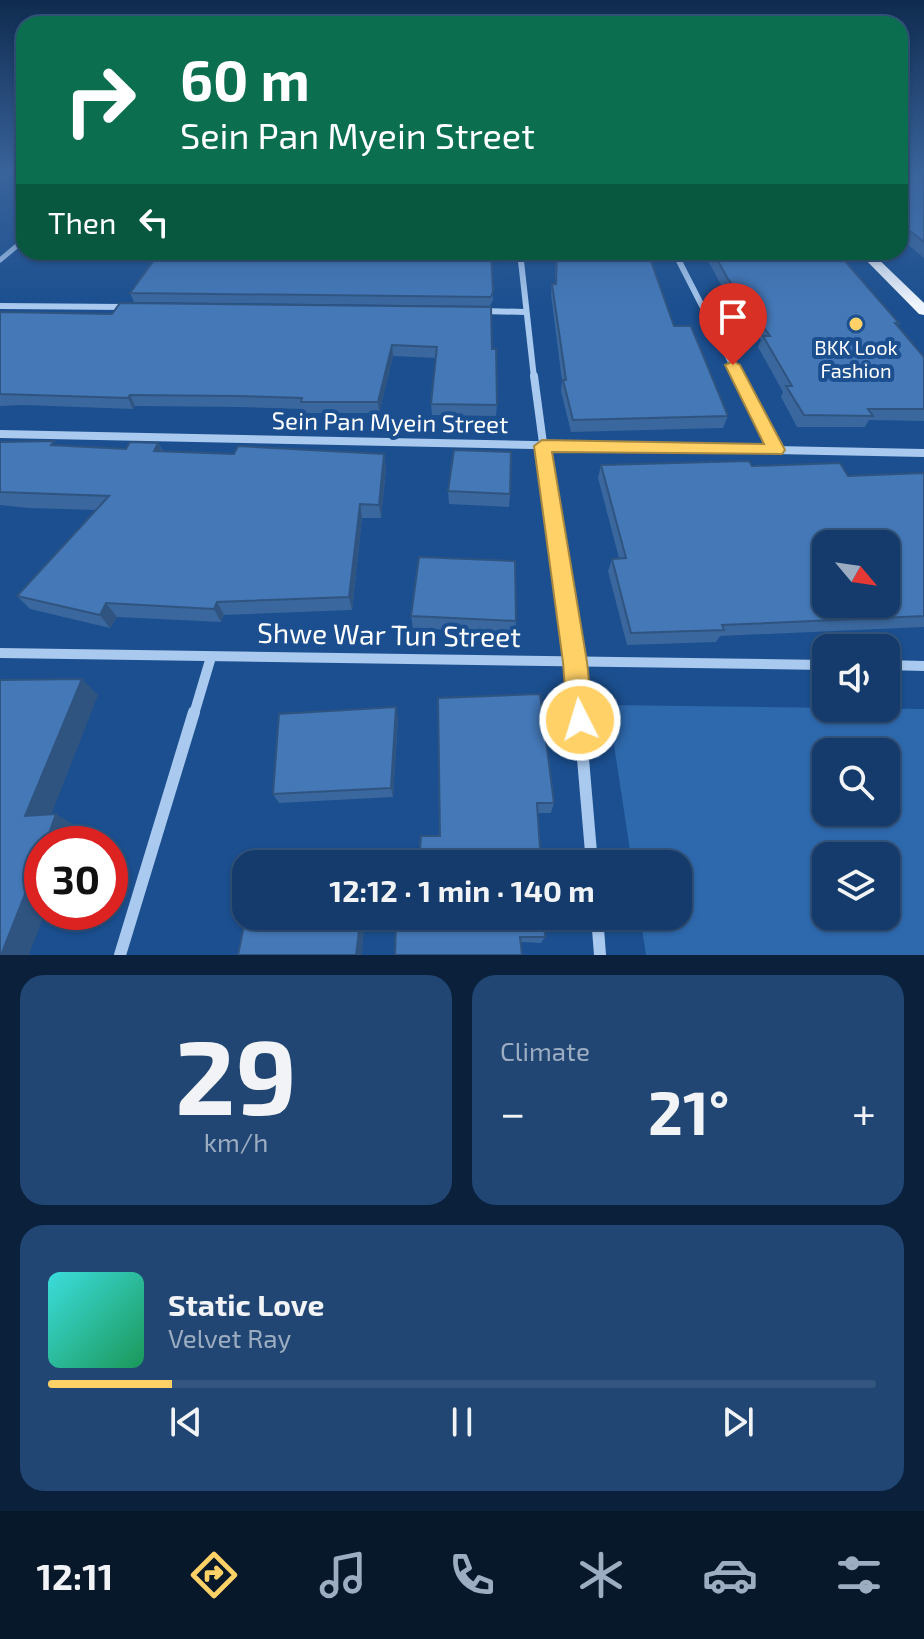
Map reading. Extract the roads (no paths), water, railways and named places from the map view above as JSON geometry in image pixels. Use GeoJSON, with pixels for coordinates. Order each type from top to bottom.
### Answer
{"type":"FeatureCollection","features":[{"type":"Feature","properties":{"kind":"main road"},"geometry":{"type":"LineString","coordinates":[[872,260],[924,311]]}},
{"type":"Feature","properties":{"kind":"street"},"geometry":{"type":"LineString","coordinates":[[0,260],[16,247]]}},
{"type":"Feature","properties":{"kind":"street"},"geometry":{"type":"LineString","coordinates":[[521,260],[542,446],[575,662],[591,850]]}},
{"type":"Feature","properties":{"kind":"street"},"geometry":{"type":"LineString","coordinates":[[679,260],[776,450]]}},
{"type":"Feature","properties":{"kind":"street"},"geometry":{"type":"LineString","coordinates":[[0,306],[128,307]]}},
{"type":"Feature","properties":{"kind":"street"},"geometry":{"type":"LineString","coordinates":[[478,311],[526,312]]}},
{"type":"Feature","properties":{"kind":"street","name":"Sein Pan Myein Street"},"geometry":{"type":"LineString","coordinates":[[0,434],[924,453]]}},
{"type":"Feature","properties":{"kind":"street","name":"Shwe War Tun Street"},"geometry":{"type":"LineString","coordinates":[[0,653],[812,665]]}},
{"type":"Feature","properties":{"kind":"street"},"geometry":{"type":"LineString","coordinates":[[120,955],[211,657]]}},
{"type":"Feature","properties":{"kind":"street"},"geometry":{"type":"LineString","coordinates":[[900,665],[924,666]]}},
{"type":"Feature","properties":{"kind":"street"},"geometry":{"type":"LineString","coordinates":[[598,930],[600,955]]}},
{"type":"Feature","properties":{"kind":"place","name":"BKK Look Fashion"},"geometry":{"type":"Point","coordinates":[856,324]}}]}
